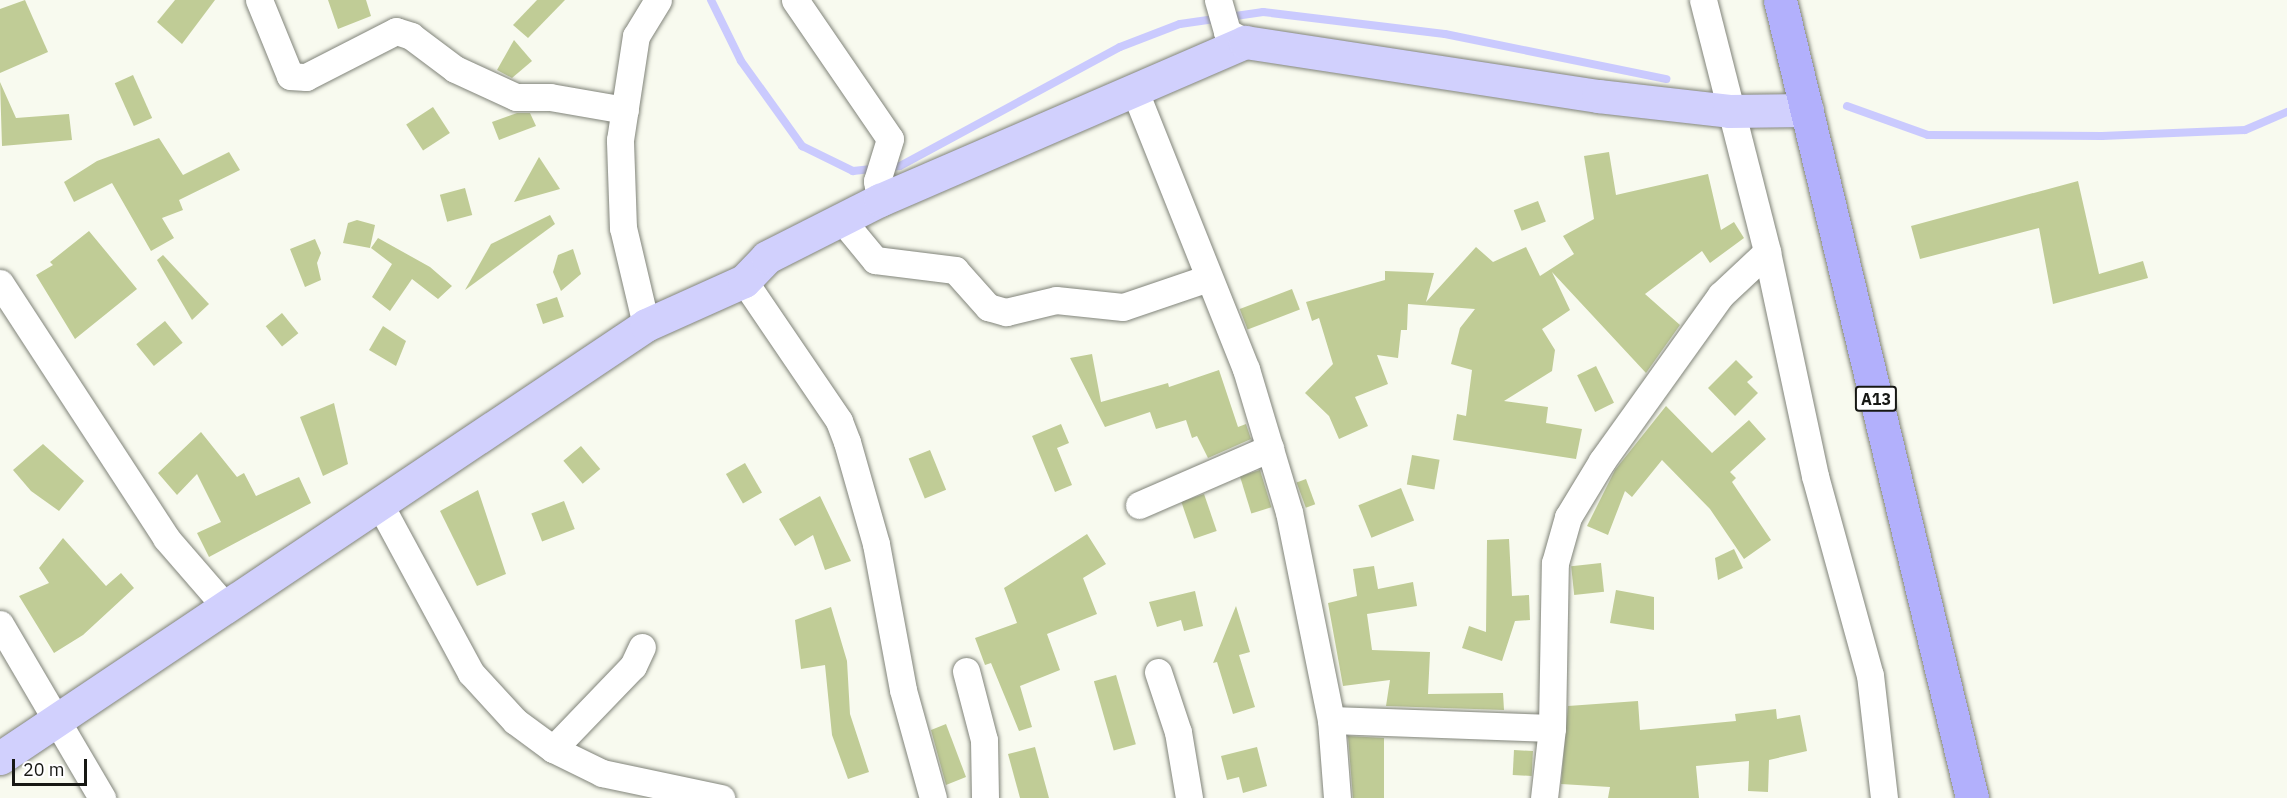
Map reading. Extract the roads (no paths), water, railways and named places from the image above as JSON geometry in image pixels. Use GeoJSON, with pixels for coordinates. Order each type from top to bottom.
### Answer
{"type":"FeatureCollection","features":[{"type":"Feature","properties":{"kind":"highway","name":"A13"},"geometry":{"type":"LineString","coordinates":[[1780,0],[1972,798]]}},
{"type":"Feature","properties":{"kind":"main road"},"geometry":{"type":"LineString","coordinates":[[0,758],[646,325],[744,281],[767,257],[842,220],[879,191],[1134,89],[1236,37],[1437,73],[1729,111],[1807,110]]}},
{"type":"Feature","properties":{"kind":"street"},"geometry":{"type":"LineString","coordinates":[[259,0],[290,76],[306,78],[396,31],[411,36],[455,69],[516,97],[550,98],[625,110]]}},
{"type":"Feature","properties":{"kind":"street"},"geometry":{"type":"LineString","coordinates":[[646,325],[623,228],[620,140],[636,36],[658,0]]}},
{"type":"Feature","properties":{"kind":"street"},"geometry":{"type":"LineString","coordinates":[[795,0],[890,139],[879,191]]}},
{"type":"Feature","properties":{"kind":"street"},"geometry":{"type":"LineString","coordinates":[[1218,0],[1236,37]]}},
{"type":"Feature","properties":{"kind":"street"},"geometry":{"type":"LineString","coordinates":[[1703,0],[1729,111],[1767,252],[1815,476],[1869,675],[1884,798]]}},
{"type":"Feature","properties":{"kind":"street"},"geometry":{"type":"LineString","coordinates":[[1134,89],[1246,369],[1289,513],[1331,720],[1337,798]]}},
{"type":"Feature","properties":{"kind":"street"},"geometry":{"type":"LineString","coordinates":[[842,220],[875,260],[955,270],[988,307],[1006,312],[1056,300],[1123,307],[1208,278]]}},
{"type":"Feature","properties":{"kind":"street"},"geometry":{"type":"LineString","coordinates":[[1544,798],[1552,728],[1555,563],[1568,517],[1602,461],[1721,295],[1767,252]]}},
{"type":"Feature","properties":{"kind":"street"},"geometry":{"type":"LineString","coordinates":[[744,281],[839,422],[847,442],[876,544],[903,690],[933,798]]}},
{"type":"Feature","properties":{"kind":"street"},"geometry":{"type":"LineString","coordinates":[[0,283],[166,538],[225,606]]}},
{"type":"Feature","properties":{"kind":"street"},"geometry":{"type":"LineString","coordinates":[[1139,504],[1188,487],[1270,448]]}},
{"type":"Feature","properties":{"kind":"street"},"geometry":{"type":"LineString","coordinates":[[379,503],[471,673],[514,721],[553,749],[602,773],[686,796],[721,798]]}},
{"type":"Feature","properties":{"kind":"street"},"geometry":{"type":"LineString","coordinates":[[0,624],[102,798]]}},
{"type":"Feature","properties":{"kind":"street"},"geometry":{"type":"LineString","coordinates":[[553,749],[633,666],[642,647]]}},
{"type":"Feature","properties":{"kind":"street"},"geometry":{"type":"LineString","coordinates":[[966,671],[984,740],[985,798]]}},
{"type":"Feature","properties":{"kind":"street"},"geometry":{"type":"LineString","coordinates":[[1158,672],[1178,732],[1189,798]]}},
{"type":"Feature","properties":{"kind":"street"},"geometry":{"type":"LineString","coordinates":[[1331,720],[1552,728]]}},
{"type":"Feature","properties":{"kind":"waterway"},"geometry":{"type":"LineString","coordinates":[[711,0],[741,61],[802,146],[853,171],[900,166],[1120,47],[1180,24],[1263,12],[1445,34],[1666,79]]}},
{"type":"Feature","properties":{"kind":"waterway"},"geometry":{"type":"LineString","coordinates":[[1847,106],[1928,135],[2102,136],[2245,130],[2287,112]]}}]}
